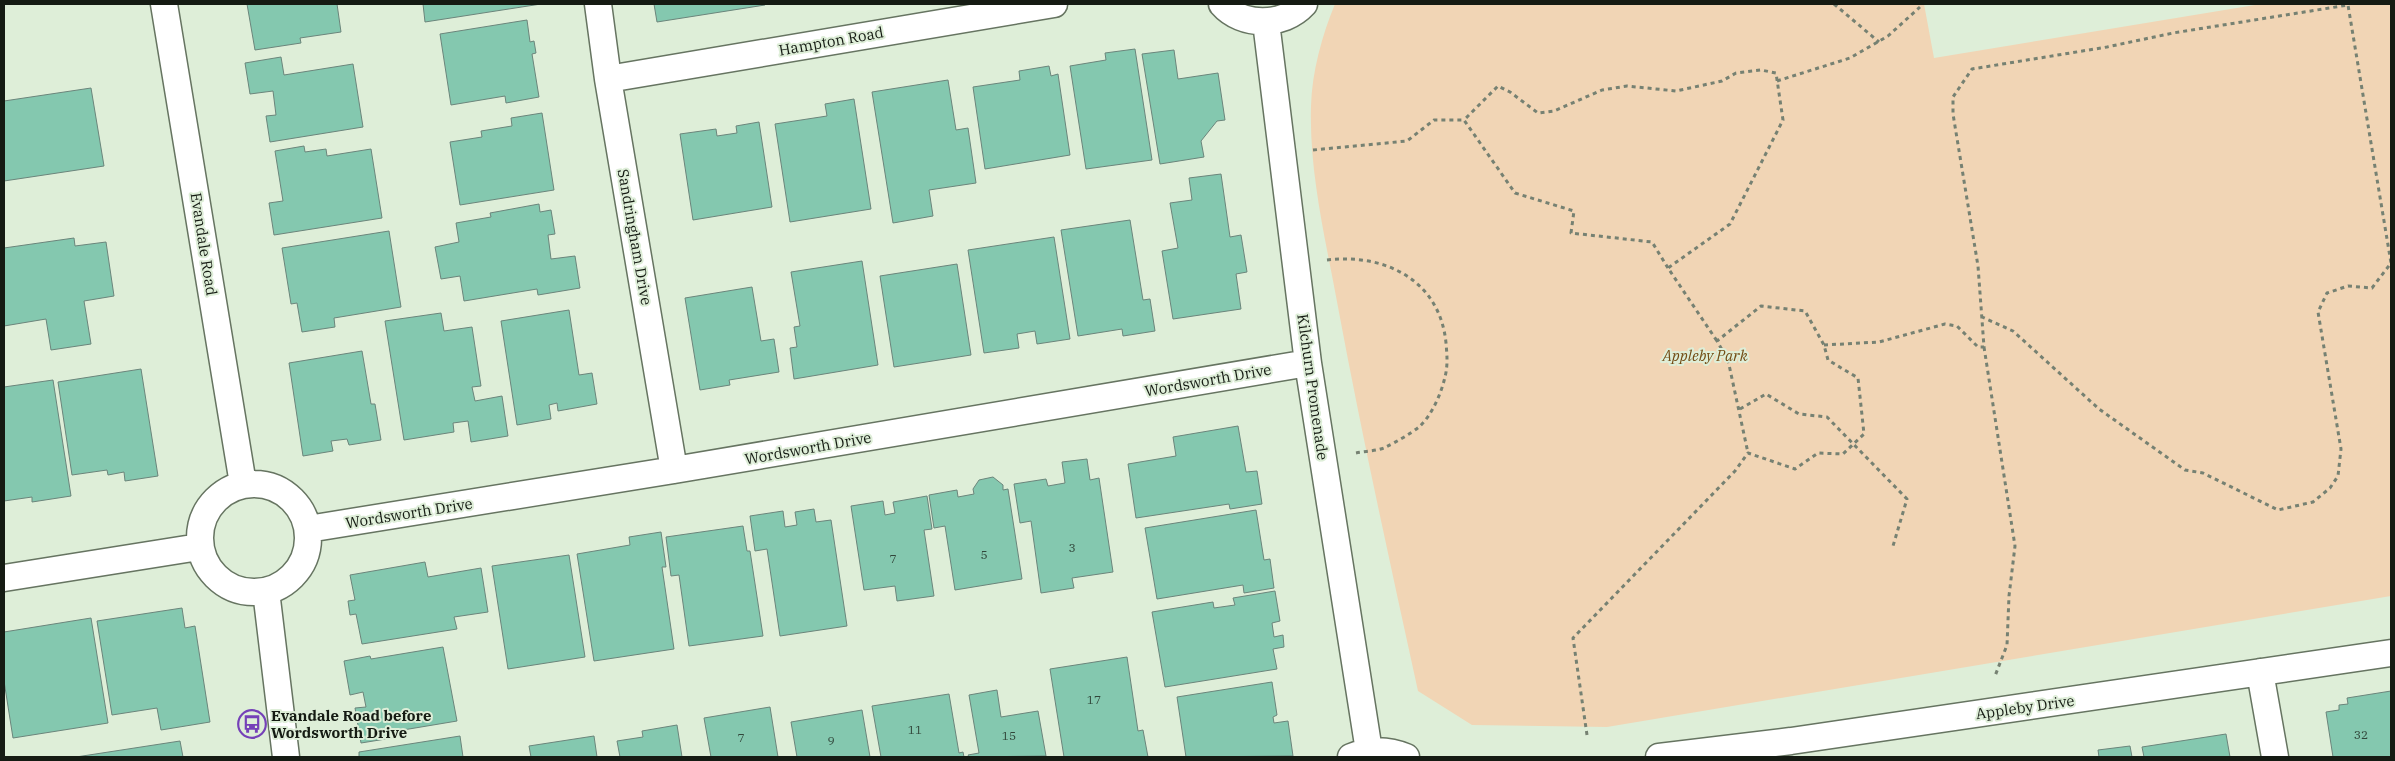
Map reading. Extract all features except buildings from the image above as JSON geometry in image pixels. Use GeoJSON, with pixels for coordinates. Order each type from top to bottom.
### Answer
{"type":"FeatureCollection","features":[{"type":"Feature","properties":{"kind":"street","name":"Evandale Road"},"geometry":{"type":"LineString","coordinates":[[164,4],[243,484]]}},
{"type":"Feature","properties":{"kind":"street","name":"Sandringham Drive"},"geometry":{"type":"LineString","coordinates":[[598,4],[608,80],[674,470]]}},
{"type":"Feature","properties":{"kind":"street","name":"Hampton Road"},"geometry":{"type":"LineString","coordinates":[[608,80],[1054,4]]}},
{"type":"Feature","properties":{"kind":"street"},"geometry":{"type":"LineString","coordinates":[[1222,4],[1244,19],[1266,22],[1279,19],[1299,10],[1304,4]]}},
{"type":"Feature","properties":{"kind":"street","name":"Kilchurn Promenade"},"geometry":{"type":"LineString","coordinates":[[1266,22],[1308,363],[1360,754],[1387,750],[1406,757]]}},
{"type":"Feature","properties":{"kind":"street","name":"Wordsworth Drive"},"geometry":{"type":"LineString","coordinates":[[308,529],[674,470],[1308,363]]}},
{"type":"Feature","properties":{"kind":"street"},"geometry":{"type":"LineString","coordinates":[[243,484],[262,484],[281,490],[295,502],[305,518],[308,529],[308,548],[301,566],[289,580],[266,591],[247,592],[228,587],[213,575],[203,559],[199,547],[200,527],[206,509],[219,495],[243,484]]}},
{"type":"Feature","properties":{"kind":"street"},"geometry":{"type":"LineString","coordinates":[[4,578],[199,547]]}},
{"type":"Feature","properties":{"kind":"street"},"geometry":{"type":"LineString","coordinates":[[266,591],[286,757]]}},
{"type":"Feature","properties":{"kind":"street","name":"Appleby Drive"},"geometry":{"type":"LineString","coordinates":[[1659,757],[1792,749],[2260,672],[2391,653]]}},
{"type":"Feature","properties":{"kind":"street"},"geometry":{"type":"LineString","coordinates":[[2260,672],[2274,757]]}},
{"type":"Feature","properties":{"kind":"path"},"geometry":{"type":"LineString","coordinates":[[1834,4],[1879,42]]}},
{"type":"Feature","properties":{"kind":"path"},"geometry":{"type":"LineString","coordinates":[[1982,317],[2013,331],[2099,409],[2185,470],[2203,473],[2278,510],[2313,502],[2330,488],[2338,476],[2341,449],[2318,312],[2327,293],[2348,286],[2372,288],[2391,263],[2348,4],[2173,32],[2107,47],[1972,70],[1953,97],[1953,114],[1978,266],[1984,347],[2015,546],[2009,596],[2007,646],[1996,676]]}},
{"type":"Feature","properties":{"kind":"path"},"geometry":{"type":"LineString","coordinates":[[1777,81],[1850,58],[1879,42],[1920,7]]}},
{"type":"Feature","properties":{"kind":"path"},"geometry":{"type":"LineString","coordinates":[[1309,151],[1407,141],[1434,120],[1464,120],[1498,86],[1510,92],[1538,113],[1554,111],[1602,90],[1627,86],[1676,91],[1722,81],[1736,73],[1761,70],[1776,74],[1782,120],[1730,224],[1668,268]]}},
{"type":"Feature","properties":{"kind":"path"},"geometry":{"type":"LineString","coordinates":[[1464,120],[1515,193],[1574,211],[1571,233],[1652,242],[1728,360],[1740,409],[1748,453],[1736,472],[1573,638],[1588,735]]}},
{"type":"Feature","properties":{"kind":"path"},"geometry":{"type":"LineString","coordinates":[[1327,260],[1340,258],[1375,262],[1404,273],[1426,292],[1441,315],[1446,339],[1448,364],[1441,395],[1419,426],[1385,448],[1356,453]]}},
{"type":"Feature","properties":{"kind":"path"},"geometry":{"type":"LineString","coordinates":[[1717,341],[1761,306],[1805,311],[1824,345],[1828,360],[1858,378],[1864,434],[1843,454],[1818,453],[1795,469],[1748,453]]}},
{"type":"Feature","properties":{"kind":"path"},"geometry":{"type":"LineString","coordinates":[[1824,345],[1879,342],[1945,324],[1957,326],[1978,347],[1984,347]]}},
{"type":"Feature","properties":{"kind":"path"},"geometry":{"type":"LineString","coordinates":[[1740,409],[1766,394],[1799,414],[1827,417],[1907,499],[1893,546]]}},
{"type":"Feature","properties":{"kind":"green space","name":"Appleby Park"},"geometry":{"type":"Polygon","coordinates":[[[1335,4],[1924,4],[1934,58],[2261,4],[2391,4],[2391,596],[1607,727],[1472,725],[1418,691],[1347,355],[1324,232],[1316,182],[1311,131],[1313,80],[1318,54],[1335,4]]]}},
{"type":"Feature","properties":{"kind":"place","name":"Evandale Road before Wordsworth Drive"},"geometry":{"type":"Point","coordinates":[252,724]}}]}
